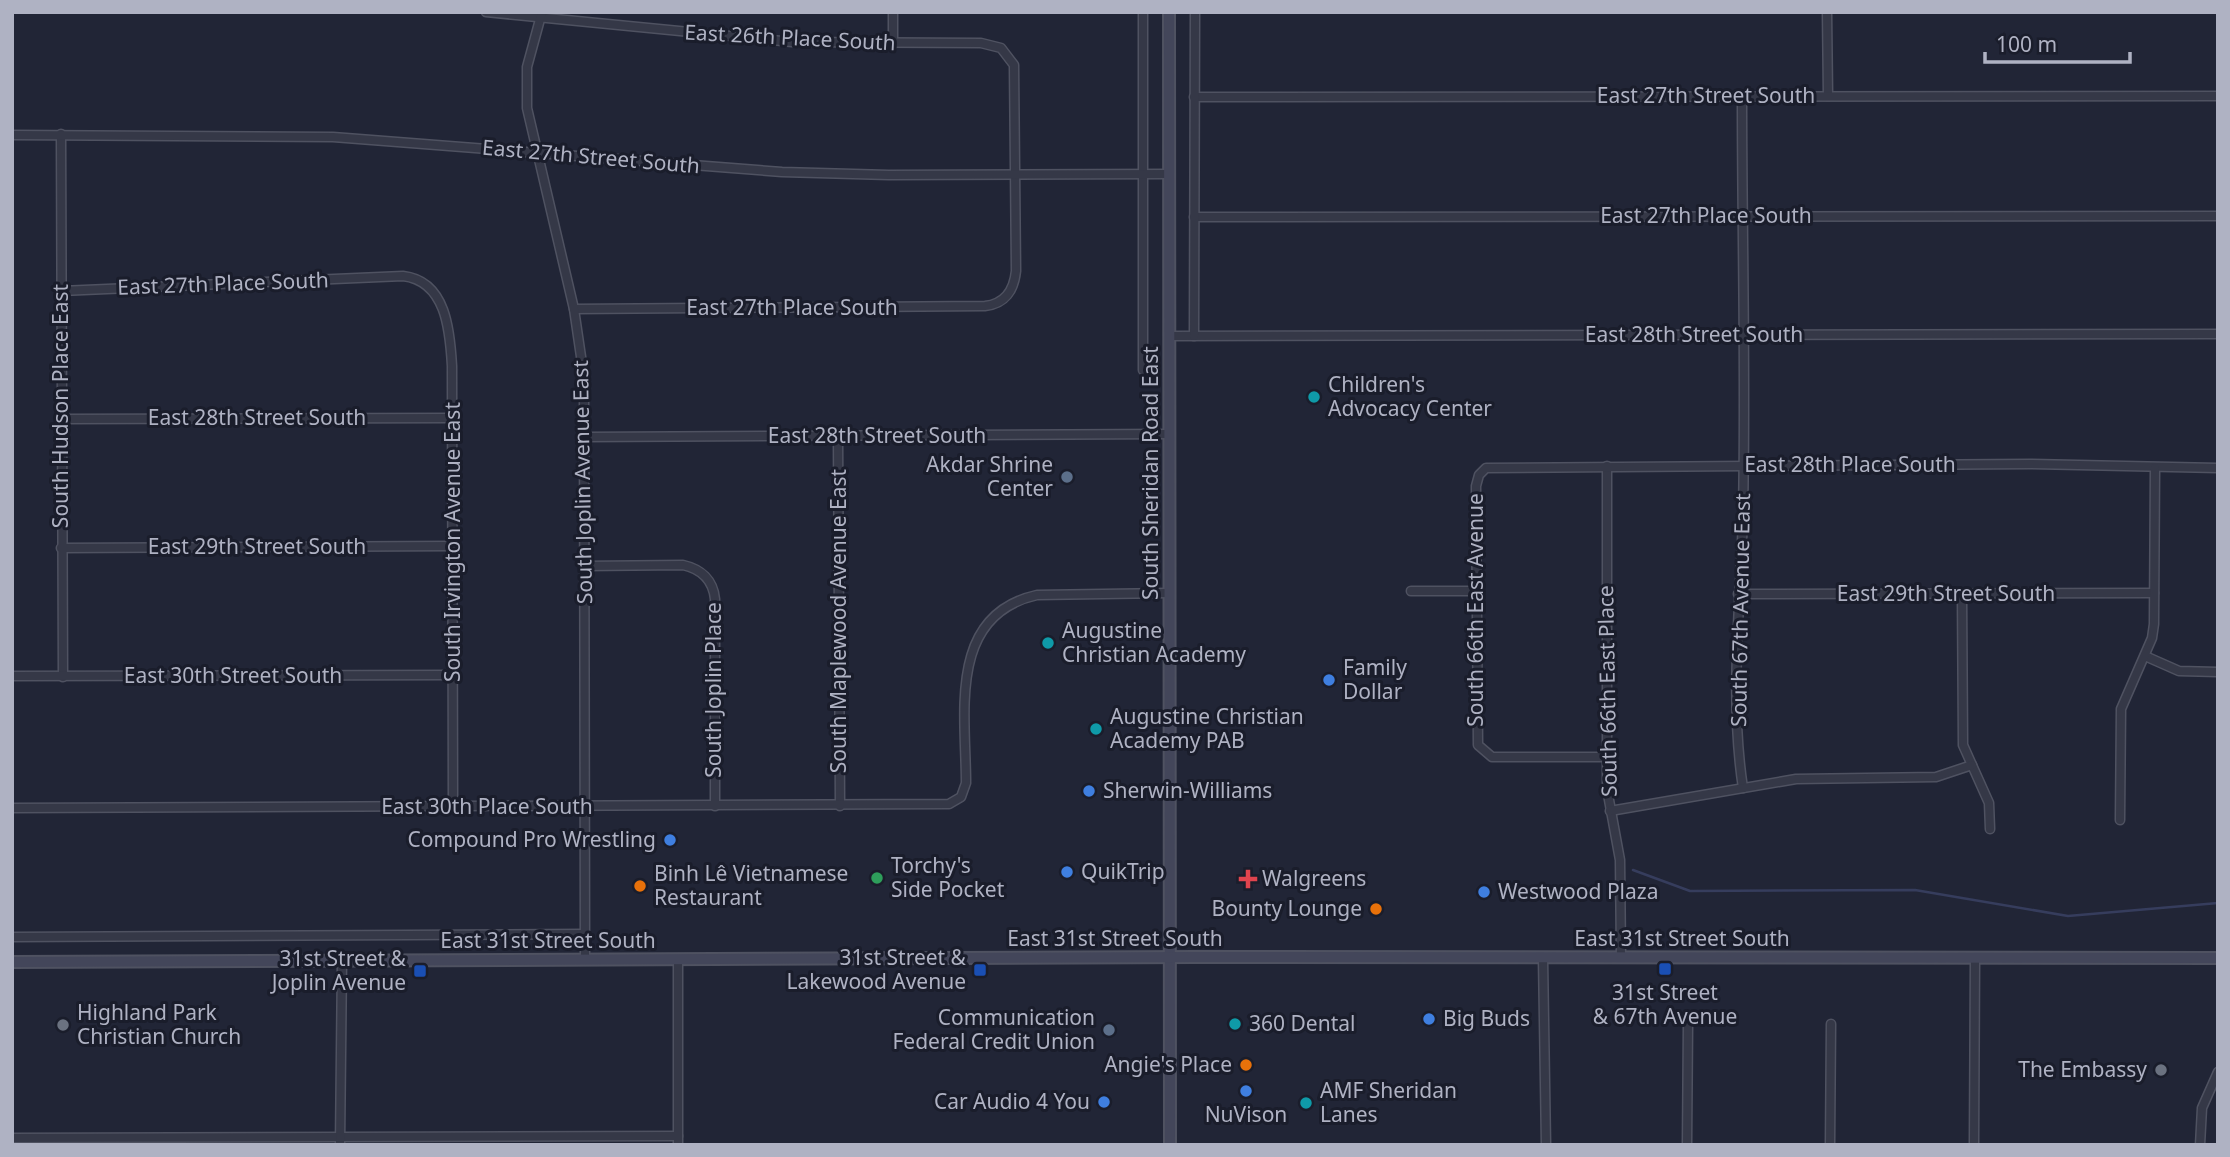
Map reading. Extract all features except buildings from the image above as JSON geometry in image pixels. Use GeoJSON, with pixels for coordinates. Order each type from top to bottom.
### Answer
{"type":"FeatureCollection","features":[{"type":"Feature","properties":{"kind":"main road","name":"South Sheridan Road East"},"geometry":{"type":"LineString","coordinates":[[1169,12],[1170,1145]]}},
{"type":"Feature","properties":{"kind":"main road","name":"East 31st Street South"},"geometry":{"type":"LineString","coordinates":[[12,961],[2218,958]]}},
{"type":"Feature","properties":{"kind":"street","name":"East 26th Place South"},"geometry":{"type":"LineString","coordinates":[[486,12],[541,15],[792,42],[992,44],[1008,54],[1016,75],[1017,175]]}},
{"type":"Feature","properties":{"kind":"street"},"geometry":{"type":"LineString","coordinates":[[893,12],[893,44]]}},
{"type":"Feature","properties":{"kind":"street","name":"South Sheridan Road East"},"geometry":{"type":"LineString","coordinates":[[1143,12],[1143,370]]}},
{"type":"Feature","properties":{"kind":"street"},"geometry":{"type":"LineString","coordinates":[[1194,336],[1195,12]]}},
{"type":"Feature","properties":{"kind":"street"},"geometry":{"type":"LineString","coordinates":[[1827,12],[1828,96]]}},
{"type":"Feature","properties":{"kind":"street","name":"South Joplin Avenue East"},"geometry":{"type":"LineString","coordinates":[[541,15],[532,42],[526,89],[527,108],[574,309],[584,377],[585,960]]}},
{"type":"Feature","properties":{"kind":"street","name":"South 67th Avenue East"},"geometry":{"type":"LineString","coordinates":[[1742,96],[1743,465],[1738,594],[1739,754],[1744,788]]}},
{"type":"Feature","properties":{"kind":"street","name":"East 27th Street South"},"geometry":{"type":"LineString","coordinates":[[1194,97],[2218,96]]}},
{"type":"Feature","properties":{"kind":"street","name":"South Hudson Place East"},"geometry":{"type":"LineString","coordinates":[[61,134],[62,677]]}},
{"type":"Feature","properties":{"kind":"street","name":"East 27th Street South"},"geometry":{"type":"LineString","coordinates":[[12,135],[321,137],[782,172],[1169,174]]}},
{"type":"Feature","properties":{"kind":"street","name":"East 27th Place South"},"geometry":{"type":"LineString","coordinates":[[574,309],[985,306],[998,303],[1008,295],[1015,283],[1017,175]]}},
{"type":"Feature","properties":{"kind":"street","name":"East 27th Place South"},"geometry":{"type":"LineString","coordinates":[[1194,217],[2218,216]]}},
{"type":"Feature","properties":{"kind":"street","name":"East 27th Place South"},"geometry":{"type":"LineString","coordinates":[[61,291],[403,276],[426,283]]}},
{"type":"Feature","properties":{"kind":"street","name":"South Irvington Avenue East"},"geometry":{"type":"LineString","coordinates":[[426,283],[438,298],[449,339],[452,418],[453,807]]}},
{"type":"Feature","properties":{"kind":"street","name":"East 28th Street South"},"geometry":{"type":"LineString","coordinates":[[1171,336],[2218,334]]}},
{"type":"Feature","properties":{"kind":"street","name":"East 28th Street South"},"geometry":{"type":"LineString","coordinates":[[62,419],[452,418]]}},
{"type":"Feature","properties":{"kind":"street","name":"East 28th Street South"},"geometry":{"type":"LineString","coordinates":[[584,437],[1170,434]]}},
{"type":"Feature","properties":{"kind":"street","name":"South Maplewood Avenue East"},"geometry":{"type":"LineString","coordinates":[[838,436],[840,806]]}},
{"type":"Feature","properties":{"kind":"street","name":"East 28th Place South"},"geometry":{"type":"LineString","coordinates":[[1483,471],[1495,466],[2091,464],[2218,468]]}},
{"type":"Feature","properties":{"kind":"street","name":"South 66th East Place"},"geometry":{"type":"LineString","coordinates":[[1607,466],[1607,757],[1610,811],[1620,860],[1621,958]]}},
{"type":"Feature","properties":{"kind":"street"},"geometry":{"type":"LineString","coordinates":[[2120,820],[2121,709],[2154,631],[2155,468]]}},
{"type":"Feature","properties":{"kind":"street","name":"South 66th East Avenue"},"geometry":{"type":"LineString","coordinates":[[1483,471],[1476,486],[1476,737],[1481,750],[1497,757],[1607,757]]}},
{"type":"Feature","properties":{"kind":"street","name":"East 29th Street South"},"geometry":{"type":"LineString","coordinates":[[61,548],[453,546]]}},
{"type":"Feature","properties":{"kind":"street","name":"South Joplin Place"},"geometry":{"type":"LineString","coordinates":[[584,566],[683,565],[698,570],[706,577],[715,599],[715,806]]}},
{"type":"Feature","properties":{"kind":"street"},"geometry":{"type":"LineString","coordinates":[[1411,591],[1476,591]]}},
{"type":"Feature","properties":{"kind":"street","name":"East 30th Place South"},"geometry":{"type":"LineString","coordinates":[[12,808],[939,805],[961,797],[966,783],[969,658],[978,637],[1001,611],[1031,596],[1054,593],[1169,593]]}},
{"type":"Feature","properties":{"kind":"street","name":"East 29th Street South"},"geometry":{"type":"LineString","coordinates":[[1738,594],[2154,593]]}},
{"type":"Feature","properties":{"kind":"street"},"geometry":{"type":"LineString","coordinates":[[1962,594],[1963,741],[1989,803],[1990,829]]}},
{"type":"Feature","properties":{"kind":"street"},"geometry":{"type":"LineString","coordinates":[[2145,656],[2179,671],[2218,672]]}},
{"type":"Feature","properties":{"kind":"street","name":"East 30th Street South"},"geometry":{"type":"LineString","coordinates":[[12,676],[454,675]]}},
{"type":"Feature","properties":{"kind":"street"},"geometry":{"type":"LineString","coordinates":[[1610,811],[1808,778],[1936,777],[1972,765]]}},
{"type":"Feature","properties":{"kind":"street","name":"East 31st Street South"},"geometry":{"type":"LineString","coordinates":[[12,937],[585,934]]}},
{"type":"Feature","properties":{"kind":"street"},"geometry":{"type":"LineString","coordinates":[[1544,958],[1546,1145]]}},
{"type":"Feature","properties":{"kind":"street"},"geometry":{"type":"LineString","coordinates":[[12,1138],[172,1142],[678,1140],[678,959]]}},
{"type":"Feature","properties":{"kind":"street"},"geometry":{"type":"LineString","coordinates":[[1974,1145],[1975,959]]}},
{"type":"Feature","properties":{"kind":"street"},"geometry":{"type":"LineString","coordinates":[[340,1141],[342,961]]}},
{"type":"Feature","properties":{"kind":"street"},"geometry":{"type":"LineString","coordinates":[[1688,1024],[1688,1145]]}},
{"type":"Feature","properties":{"kind":"street"},"geometry":{"type":"LineString","coordinates":[[1830,1024],[1830,1145]]}},
{"type":"Feature","properties":{"kind":"street"},"geometry":{"type":"LineString","coordinates":[[2200,1145],[2202,1108],[2218,1072]]}},
{"type":"Feature","properties":{"kind":"waterway"},"geometry":{"type":"LineString","coordinates":[[1633,870],[1690,891],[1915,890],[2068,916],[2218,903]]}},
{"type":"Feature","properties":{"kind":"place","name":"Children's Advocacy Center"},"geometry":{"type":"Point","coordinates":[1314,397]}},
{"type":"Feature","properties":{"kind":"place","name":"Akdar Shrine Center"},"geometry":{"type":"Point","coordinates":[1067,477]}},
{"type":"Feature","properties":{"kind":"place","name":"Augustine Christian Academy"},"geometry":{"type":"Point","coordinates":[1048,643]}},
{"type":"Feature","properties":{"kind":"place","name":"Family Dollar"},"geometry":{"type":"Point","coordinates":[1329,680]}},
{"type":"Feature","properties":{"kind":"place","name":"Augustine Christian Academy PAB"},"geometry":{"type":"Point","coordinates":[1096,729]}},
{"type":"Feature","properties":{"kind":"place","name":"Sherwin-Williams"},"geometry":{"type":"Point","coordinates":[1089,791]}},
{"type":"Feature","properties":{"kind":"place","name":"Compound Pro Wrestling"},"geometry":{"type":"Point","coordinates":[670,840]}},
{"type":"Feature","properties":{"kind":"place","name":"QuikTrip"},"geometry":{"type":"Point","coordinates":[1067,872]}},
{"type":"Feature","properties":{"kind":"place","name":"Torchy's Side Pocket"},"geometry":{"type":"Point","coordinates":[877,878]}},
{"type":"Feature","properties":{"kind":"place","name":"Walgreens"},"geometry":{"type":"Point","coordinates":[1248,879]}},
{"type":"Feature","properties":{"kind":"place","name":"Binh Lê Vietnamese Restaurant"},"geometry":{"type":"Point","coordinates":[640,886]}},
{"type":"Feature","properties":{"kind":"place","name":"Westwood Plaza"},"geometry":{"type":"Point","coordinates":[1484,892]}},
{"type":"Feature","properties":{"kind":"place","name":"Bounty Lounge"},"geometry":{"type":"Point","coordinates":[1376,909]}},
{"type":"Feature","properties":{"kind":"place","name":"31st Street & 67th Avenue"},"geometry":{"type":"Point","coordinates":[1665,969]}},
{"type":"Feature","properties":{"kind":"place","name":"31st Street & Lakewood Avenue"},"geometry":{"type":"Point","coordinates":[980,970]}},
{"type":"Feature","properties":{"kind":"place","name":"31st Street & Joplin Avenue"},"geometry":{"type":"Point","coordinates":[420,971]}},
{"type":"Feature","properties":{"kind":"place","name":"Big Buds"},"geometry":{"type":"Point","coordinates":[1429,1019]}},
{"type":"Feature","properties":{"kind":"place","name":"360 Dental"},"geometry":{"type":"Point","coordinates":[1235,1024]}},
{"type":"Feature","properties":{"kind":"place","name":"Highland Park Christian Church"},"geometry":{"type":"Point","coordinates":[63,1025]}},
{"type":"Feature","properties":{"kind":"place","name":"Communication Federal Credit Union"},"geometry":{"type":"Point","coordinates":[1109,1030]}},
{"type":"Feature","properties":{"kind":"place","name":"Angie's Place"},"geometry":{"type":"Point","coordinates":[1246,1065]}},
{"type":"Feature","properties":{"kind":"place","name":"The Embassy"},"geometry":{"type":"Point","coordinates":[2161,1070]}},
{"type":"Feature","properties":{"kind":"place","name":"NuVison"},"geometry":{"type":"Point","coordinates":[1246,1091]}},
{"type":"Feature","properties":{"kind":"place","name":"Car Audio 4 You"},"geometry":{"type":"Point","coordinates":[1104,1102]}},
{"type":"Feature","properties":{"kind":"place","name":"AMF Sheridan Lanes"},"geometry":{"type":"Point","coordinates":[1306,1103]}}]}
